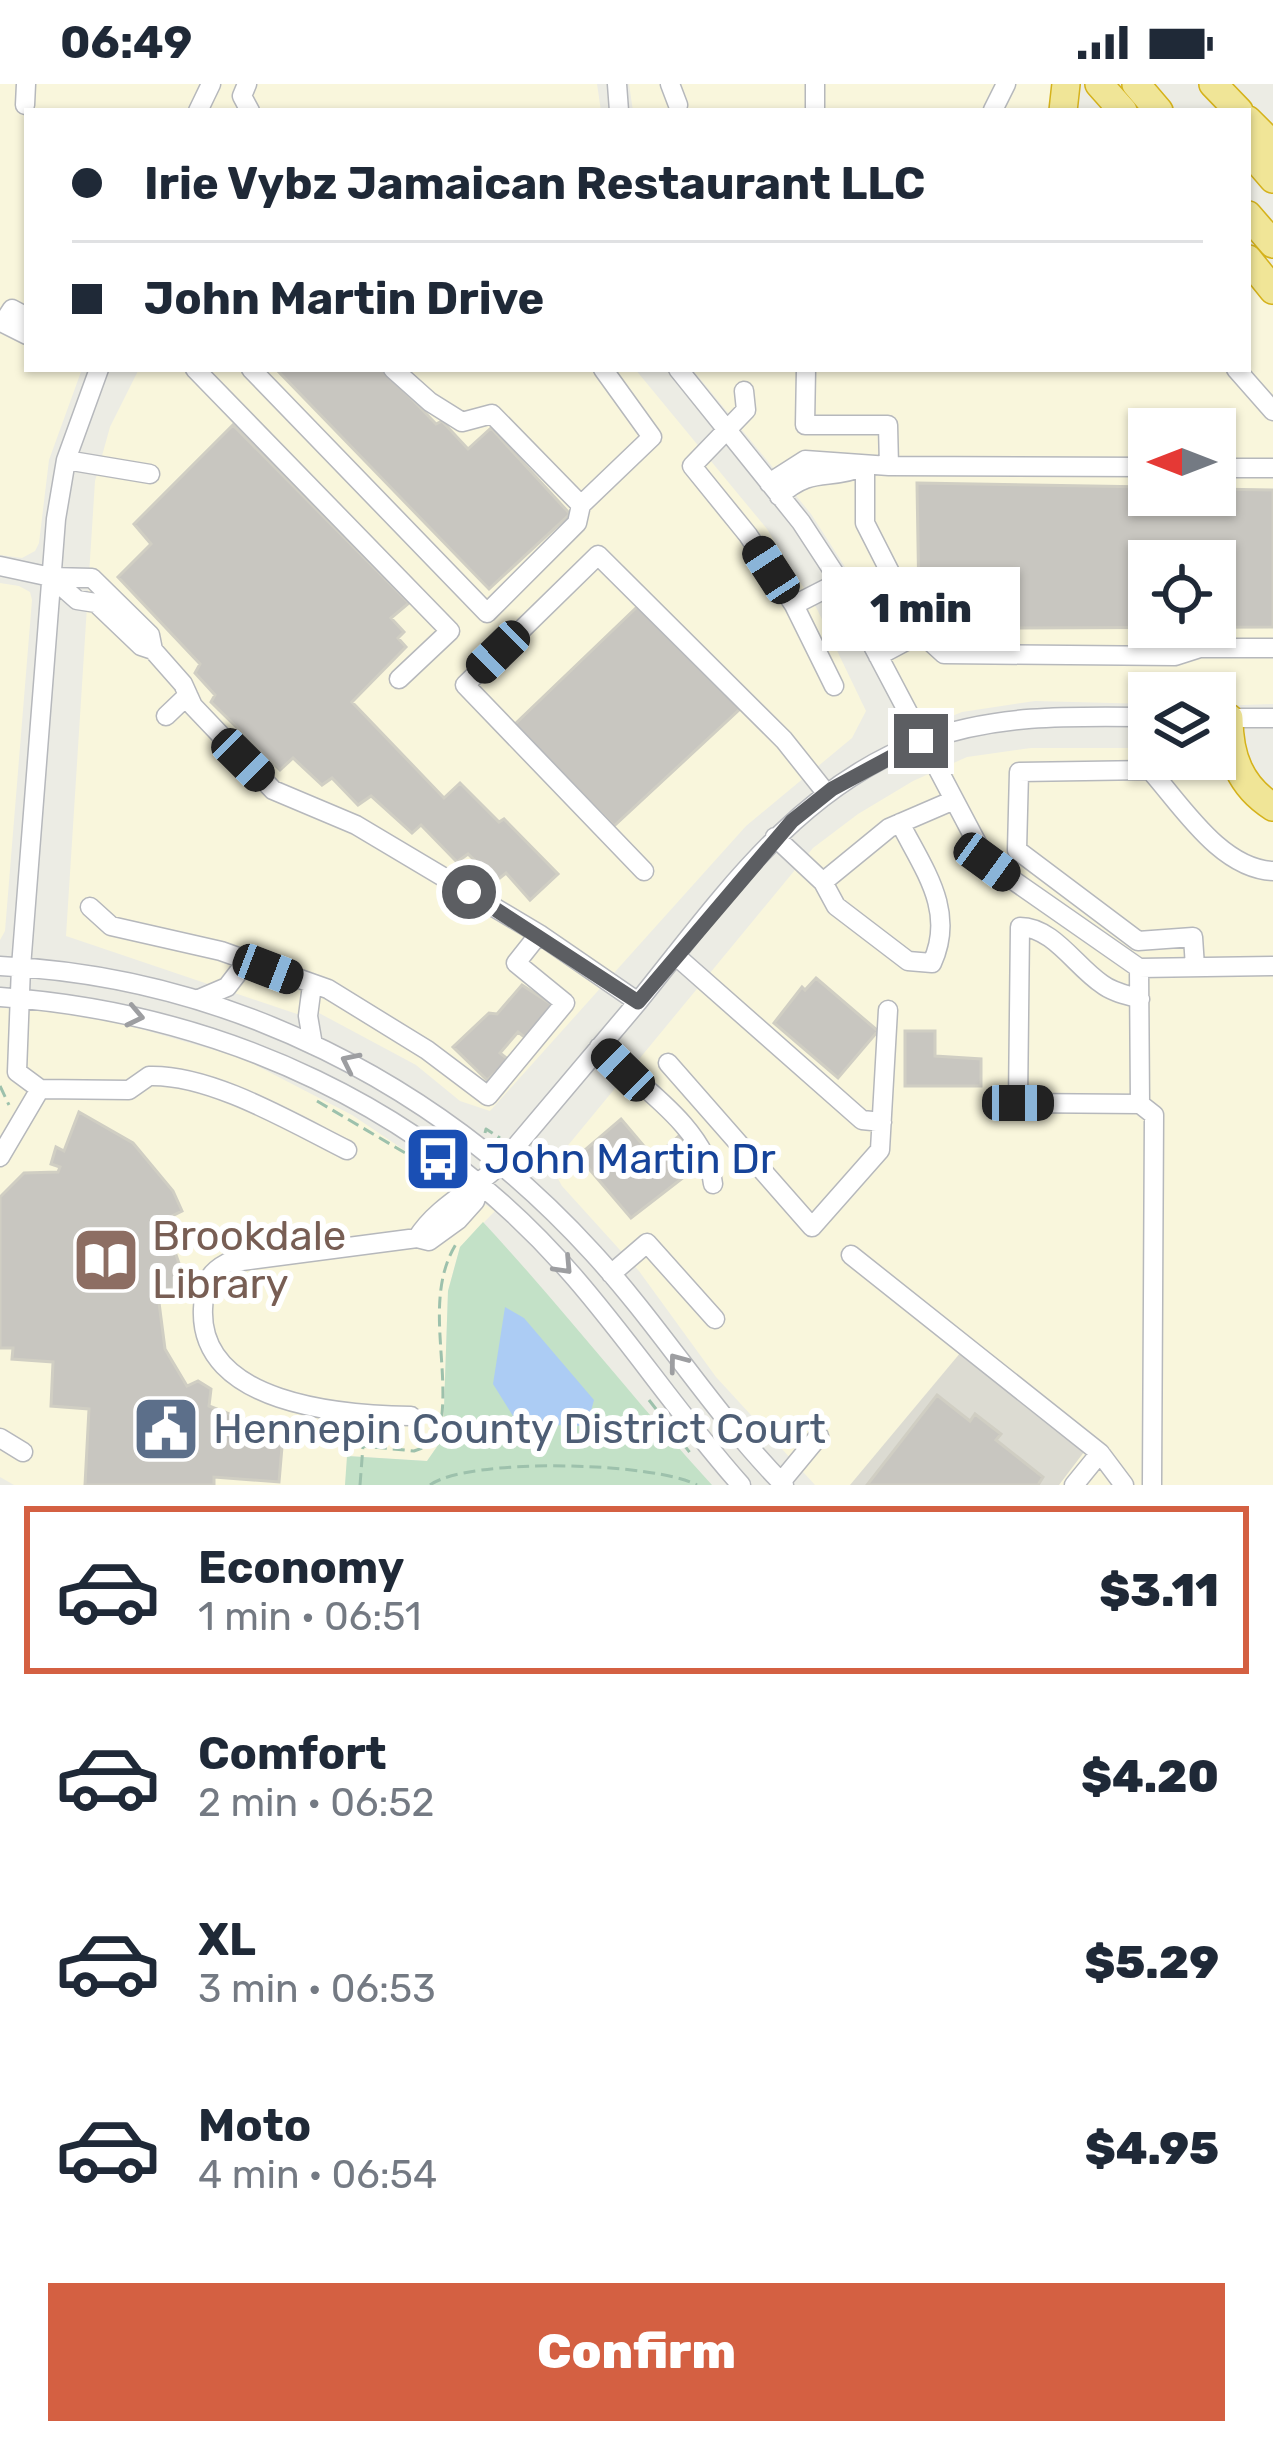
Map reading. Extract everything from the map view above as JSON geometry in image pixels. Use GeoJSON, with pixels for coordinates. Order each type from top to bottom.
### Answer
{"type":"FeatureCollection","features":[{"type":"Feature","properties":{"kind":"highway"},"geometry":{"type":"LineString","coordinates":[[1099,84],[1120,108]]}},
{"type":"Feature","properties":{"kind":"highway"},"geometry":{"type":"LineString","coordinates":[[1136,84],[1156,108]]}},
{"type":"Feature","properties":{"kind":"highway"},"geometry":{"type":"LineString","coordinates":[[1192,84],[1212,108]]}},
{"type":"Feature","properties":{"kind":"highway"},"geometry":{"type":"LineString","coordinates":[[1213,84],[1236,108]]}},
{"type":"Feature","properties":{"kind":"highway"},"geometry":{"type":"LineString","coordinates":[[1251,123],[1273,145]]}},
{"type":"Feature","properties":{"kind":"highway"},"geometry":{"type":"LineString","coordinates":[[1251,153],[1273,179]]}},
{"type":"Feature","properties":{"kind":"highway"},"geometry":{"type":"LineString","coordinates":[[1251,218],[1273,244]]}},
{"type":"Feature","properties":{"kind":"highway"},"geometry":{"type":"LineString","coordinates":[[1251,263],[1273,290]]}},
{"type":"Feature","properties":{"kind":"highway"},"geometry":{"type":"LineString","coordinates":[[1236,764],[1258,797],[1273,807]]}},
{"type":"Feature","properties":{"kind":"street"},"geometry":{"type":"LineString","coordinates":[[25,105],[26,84]]}},
{"type":"Feature","properties":{"kind":"street"},"geometry":{"type":"LineString","coordinates":[[213,84],[246,97]]}},
{"type":"Feature","properties":{"kind":"street"},"geometry":{"type":"LineString","coordinates":[[670,84],[679,105]]}},
{"type":"Feature","properties":{"kind":"street"},"geometry":{"type":"LineString","coordinates":[[96,372],[66,460],[51,577],[21,967],[10,998],[17,1072],[40,1089],[129,1090],[148,1076],[167,1075],[269,1111],[347,1150]]}},
{"type":"Feature","properties":{"kind":"street"},"geometry":{"type":"LineString","coordinates":[[198,372],[450,631],[400,679]]}},
{"type":"Feature","properties":{"kind":"street"},"geometry":{"type":"LineString","coordinates":[[254,372],[488,613],[578,523],[581,505],[653,436],[605,372]]}},
{"type":"Feature","properties":{"kind":"street"},"geometry":{"type":"LineString","coordinates":[[396,372],[462,422],[492,414],[581,505]]}},
{"type":"Feature","properties":{"kind":"street"},"geometry":{"type":"LineString","coordinates":[[680,372],[839,582],[987,862],[1139,968],[1273,966]]}},
{"type":"Feature","properties":{"kind":"street"},"geometry":{"type":"LineString","coordinates":[[806,372],[806,425],[888,425],[889,466]]}},
{"type":"Feature","properties":{"kind":"street"},"geometry":{"type":"LineString","coordinates":[[1239,372],[1273,411]]}},
{"type":"Feature","properties":{"kind":"street"},"geometry":{"type":"LineString","coordinates":[[744,391],[746,410],[692,466],[748,535],[794,605],[835,686]]}},
{"type":"Feature","properties":{"kind":"street"},"geometry":{"type":"LineString","coordinates":[[66,460],[150,475]]}},
{"type":"Feature","properties":{"kind":"street"},"geometry":{"type":"LineString","coordinates":[[774,490],[806,476],[848,473],[865,466],[1128,467]]}},
{"type":"Feature","properties":{"kind":"street"},"geometry":{"type":"LineString","coordinates":[[865,466],[865,523],[921,633],[944,654],[1175,656],[1200,648],[1273,648]]}},
{"type":"Feature","properties":{"kind":"street"},"geometry":{"type":"LineString","coordinates":[[1236,468],[1273,468]]}},
{"type":"Feature","properties":{"kind":"street"},"geometry":{"type":"LineString","coordinates":[[644,871],[465,685],[598,555],[784,740],[827,794]]}},
{"type":"Feature","properties":{"kind":"street"},"geometry":{"type":"LineString","coordinates":[[0,566],[100,582],[150,635],[153,650],[188,695],[273,790],[356,825],[539,934],[638,1002]]}},
{"type":"Feature","properties":{"kind":"street"},"geometry":{"type":"LineString","coordinates":[[794,605],[839,582]]}},
{"type":"Feature","properties":{"kind":"street"},"geometry":{"type":"LineString","coordinates":[[878,656],[921,633]]}},
{"type":"Feature","properties":{"kind":"street"},"geometry":{"type":"LineString","coordinates":[[166,716],[188,695]]}},
{"type":"Feature","properties":{"kind":"street"},"geometry":{"type":"LineString","coordinates":[[411,1416],[347,1414],[258,1393],[207,1347],[202,1333],[204,1285],[212,1270],[243,1260],[417,1238],[429,1241],[449,1231],[475,1202],[480,1184],[775,837],[827,794],[921,741],[1020,718],[1128,717]]}},
{"type":"Feature","properties":{"kind":"street"},"geometry":{"type":"LineString","coordinates":[[1236,718],[1273,718]]}},
{"type":"Feature","properties":{"kind":"street"},"geometry":{"type":"LineString","coordinates":[[1195,967],[1193,937],[1138,940],[1017,850],[1019,772],[1150,770],[1234,860],[1256,871],[1273,871]]}},
{"type":"Feature","properties":{"kind":"street"},"geometry":{"type":"LineString","coordinates":[[824,882],[840,865],[900,824],[954,800]]}},
{"type":"Feature","properties":{"kind":"street"},"geometry":{"type":"LineString","coordinates":[[775,837],[824,882],[836,905],[908,961],[932,964],[941,944],[942,906],[900,824]]}},
{"type":"Feature","properties":{"kind":"street"},"geometry":{"type":"LineString","coordinates":[[90,907],[111,926],[247,961],[328,989],[488,1096],[565,1003],[516,963],[539,934]]}},
{"type":"Feature","properties":{"kind":"street"},"geometry":{"type":"LineString","coordinates":[[1056,944],[1069,920]]}},
{"type":"Feature","properties":{"kind":"street"},"geometry":{"type":"LineString","coordinates":[[1139,999],[1104,986],[1056,944],[1030,927],[1020,927],[1018,1103],[1140,1104],[1154,1115],[1152,1485]]}},
{"type":"Feature","properties":{"kind":"street"},"geometry":{"type":"LineString","coordinates":[[675,955],[862,1120],[882,1122]]}},
{"type":"Feature","properties":{"kind":"street"},"geometry":{"type":"LineString","coordinates":[[194,1000],[215,996],[247,961]]}},
{"type":"Feature","properties":{"kind":"street"},"geometry":{"type":"LineString","coordinates":[[0,966],[101,977],[194,1000],[314,1045],[430,1108],[546,1204],[611,1274],[718,1414],[783,1484],[819,1436]]}},
{"type":"Feature","properties":{"kind":"street"},"geometry":{"type":"LineString","coordinates":[[1139,968],[1140,1104]]}},
{"type":"Feature","properties":{"kind":"street"},"geometry":{"type":"LineString","coordinates":[[312,985],[308,1016],[314,1045]]}},
{"type":"Feature","properties":{"kind":"street"},"geometry":{"type":"LineString","coordinates":[[10,998],[150,1018],[245,1048],[368,1106],[480,1184],[575,1277],[741,1485]]}},
{"type":"Feature","properties":{"kind":"street"},"geometry":{"type":"LineString","coordinates":[[668,1063],[812,1227],[880,1150],[888,1010]]}},
{"type":"Feature","properties":{"kind":"street"},"geometry":{"type":"LineString","coordinates":[[599,1047],[663,1106],[710,1159],[713,1184]]}},
{"type":"Feature","properties":{"kind":"street"},"geometry":{"type":"LineString","coordinates":[[0,1157],[40,1089]]}},
{"type":"Feature","properties":{"kind":"street"},"geometry":{"type":"LineString","coordinates":[[611,1274],[647,1243],[715,1319]]}},
{"type":"Feature","properties":{"kind":"street"},"geometry":{"type":"LineString","coordinates":[[851,1255],[1100,1453],[1124,1485]]}},
{"type":"Feature","properties":{"kind":"street"},"geometry":{"type":"LineString","coordinates":[[0,1438],[23,1452]]}},
{"type":"Feature","properties":{"kind":"street"},"geometry":{"type":"LineString","coordinates":[[1074,1485],[1100,1453]]}},
{"type":"Feature","properties":{"kind":"path"},"geometry":{"type":"LineString","coordinates":[[0,1086],[13,1113]]}},
{"type":"Feature","properties":{"kind":"path"},"geometry":{"type":"LineString","coordinates":[[302,1091],[419,1161]]}},
{"type":"Feature","properties":{"kind":"path"},"geometry":{"type":"LineString","coordinates":[[347,1414],[352,1438],[363,1446],[414,1451],[438,1439],[442,1294],[447,1260],[457,1242]]}},
{"type":"Feature","properties":{"kind":"path"},"geometry":{"type":"LineString","coordinates":[[650,1401],[696,1460]]}},
{"type":"Feature","properties":{"kind":"path"},"geometry":{"type":"LineString","coordinates":[[360,1485],[363,1446]]}},
{"type":"Feature","properties":{"kind":"path"},"geometry":{"type":"LineString","coordinates":[[430,1485],[459,1470],[509,1468],[660,1471],[697,1485]]}},
{"type":"Feature","properties":{"kind":"shaded area"},"geometry":{"type":"Polygon","coordinates":[[[0,84],[597,84],[601,108],[24,108],[24,372],[81,372],[49,460],[39,543],[22,558],[0,555],[0,84]]]}},
{"type":"Feature","properties":{"kind":"shaded area"},"geometry":{"type":"Polygon","coordinates":[[[629,84],[1055,84],[1053,108],[633,108],[629,84]]]}},
{"type":"Feature","properties":{"kind":"shaded area"},"geometry":{"type":"Polygon","coordinates":[[[1251,281],[1273,307],[1273,704],[1236,705],[1236,672],[1128,672],[1128,703],[1035,701],[962,712],[925,727],[847,570],[811,514],[694,372],[1251,372],[1251,281]]]}},
{"type":"Feature","properties":{"kind":"shaded area"},"geometry":{"type":"Polygon","coordinates":[[[138,372],[637,372],[767,529],[817,609],[866,711],[852,738],[746,826],[490,1111],[460,1101],[416,1065],[319,1013],[297,1014],[66,936],[95,481],[110,427],[138,372]]]}},
{"type":"Feature","properties":{"kind":"shaded area"},"geometry":{"type":"Polygon","coordinates":[[[0,583],[19,586],[30,592],[32,600],[5,931],[0,940],[0,583]]]}},
{"type":"Feature","properties":{"kind":"shaded area"},"geometry":{"type":"Polygon","coordinates":[[[1031,748],[1128,748],[1128,780],[1234,780],[1246,804],[1273,820],[1273,1485],[815,1485],[716,1377],[639,1271],[562,1186],[551,1166],[813,848],[913,781],[967,757],[1031,748]]]}},
{"type":"Feature","properties":{"kind":"shaded area"},"geometry":{"type":"Polygon","coordinates":[[[0,1008],[75,1010],[242,1058],[352,1115],[495,1211],[460,1247],[448,1291],[443,1438],[427,1461],[348,1456],[345,1485],[14,1485],[0,1477],[0,1008]]]}},
{"type":"Feature","properties":{"kind":"shaded area"},"geometry":{"type":"Polygon","coordinates":[[[961,1352],[1084,1452],[1059,1485],[850,1485],[961,1352]]]}},
{"type":"Feature","properties":{"kind":"green space"},"geometry":{"type":"Polygon","coordinates":[[[483,1222],[712,1485],[345,1485],[347,1456],[427,1461],[443,1438],[448,1291],[460,1247],[483,1222]]]}},
{"type":"Feature","properties":{"kind":"water"},"geometry":{"type":"Polygon","coordinates":[[[505,1307],[524,1318],[594,1400],[587,1426],[518,1424],[493,1384],[505,1307]]]}},
{"type":"Feature","properties":{"kind":"building"},"geometry":{"type":"Polygon","coordinates":[[[279,372],[386,372],[436,424],[442,421],[468,449],[491,428],[570,514],[489,589],[279,372]]]}},
{"type":"Feature","properties":{"kind":"building"},"geometry":{"type":"Polygon","coordinates":[[[233,425],[409,603],[391,618],[404,632],[398,638],[406,647],[352,702],[444,798],[460,783],[558,874],[530,900],[506,873],[496,881],[468,854],[457,862],[421,825],[412,833],[371,796],[358,805],[332,778],[322,785],[293,758],[280,770],[211,702],[215,695],[195,673],[200,664],[118,577],[151,544],[134,524],[233,425]]]}},
{"type":"Feature","properties":{"kind":"building"},"geometry":{"type":"Polygon","coordinates":[[[917,483],[1128,487],[1128,516],[1236,516],[1236,489],[1273,490],[1273,627],[1236,627],[1236,540],[1128,540],[1128,628],[1000,628],[1002,595],[919,602],[917,483]]]}},
{"type":"Feature","properties":{"kind":"building"},"geometry":{"type":"Polygon","coordinates":[[[638,606],[740,709],[614,826],[514,725],[638,606]]]}},
{"type":"Feature","properties":{"kind":"building"},"geometry":{"type":"Polygon","coordinates":[[[816,978],[878,1031],[838,1078],[774,1023],[802,987],[805,990],[816,978]]]}},
{"type":"Feature","properties":{"kind":"building"},"geometry":{"type":"Polygon","coordinates":[[[522,985],[551,1004],[551,1010],[527,1039],[518,1032],[500,1053],[509,1060],[487,1080],[453,1047],[489,1013],[497,1014],[522,985]]]}},
{"type":"Feature","properties":{"kind":"building"},"geometry":{"type":"Polygon","coordinates":[[[905,1031],[935,1031],[935,1056],[981,1059],[981,1086],[905,1086],[905,1031]]]}},
{"type":"Feature","properties":{"kind":"building"},"geometry":{"type":"Polygon","coordinates":[[[79,1112],[133,1143],[173,1191],[182,1211],[164,1220],[183,1275],[177,1286],[158,1295],[165,1349],[187,1386],[198,1381],[211,1389],[209,1406],[242,1419],[290,1424],[288,1435],[283,1435],[279,1482],[214,1477],[214,1485],[85,1485],[89,1409],[51,1406],[53,1362],[12,1359],[13,1348],[0,1348],[0,1197],[24,1173],[58,1172],[60,1167],[51,1164],[56,1147],[64,1151],[79,1112]]]}},
{"type":"Feature","properties":{"kind":"building"},"geometry":{"type":"Polygon","coordinates":[[[621,1119],[654,1158],[679,1136],[702,1163],[631,1218],[578,1156],[621,1119]]]}},
{"type":"Feature","properties":{"kind":"building"},"geometry":{"type":"Polygon","coordinates":[[[937,1395],[970,1421],[975,1414],[1001,1434],[996,1440],[1043,1477],[1038,1485],[867,1485],[937,1395]]]}},
{"type":"Feature","properties":{"kind":"place","name":"John Martin Dr"},"geometry":{"type":"Point","coordinates":[438,1159]}},
{"type":"Feature","properties":{"kind":"place","name":"Brookdale Library"},"geometry":{"type":"Point","coordinates":[106,1260]}},
{"type":"Feature","properties":{"kind":"place","name":"Hennepin County District Court"},"geometry":{"type":"Point","coordinates":[166,1429]}},
{"type":"Feature","properties":{"kind":"route"},"geometry":{"type":"LineString","coordinates":[[469,892],[638,1002],[754,860],[792,821],[832,789],[921,741]]}}]}
